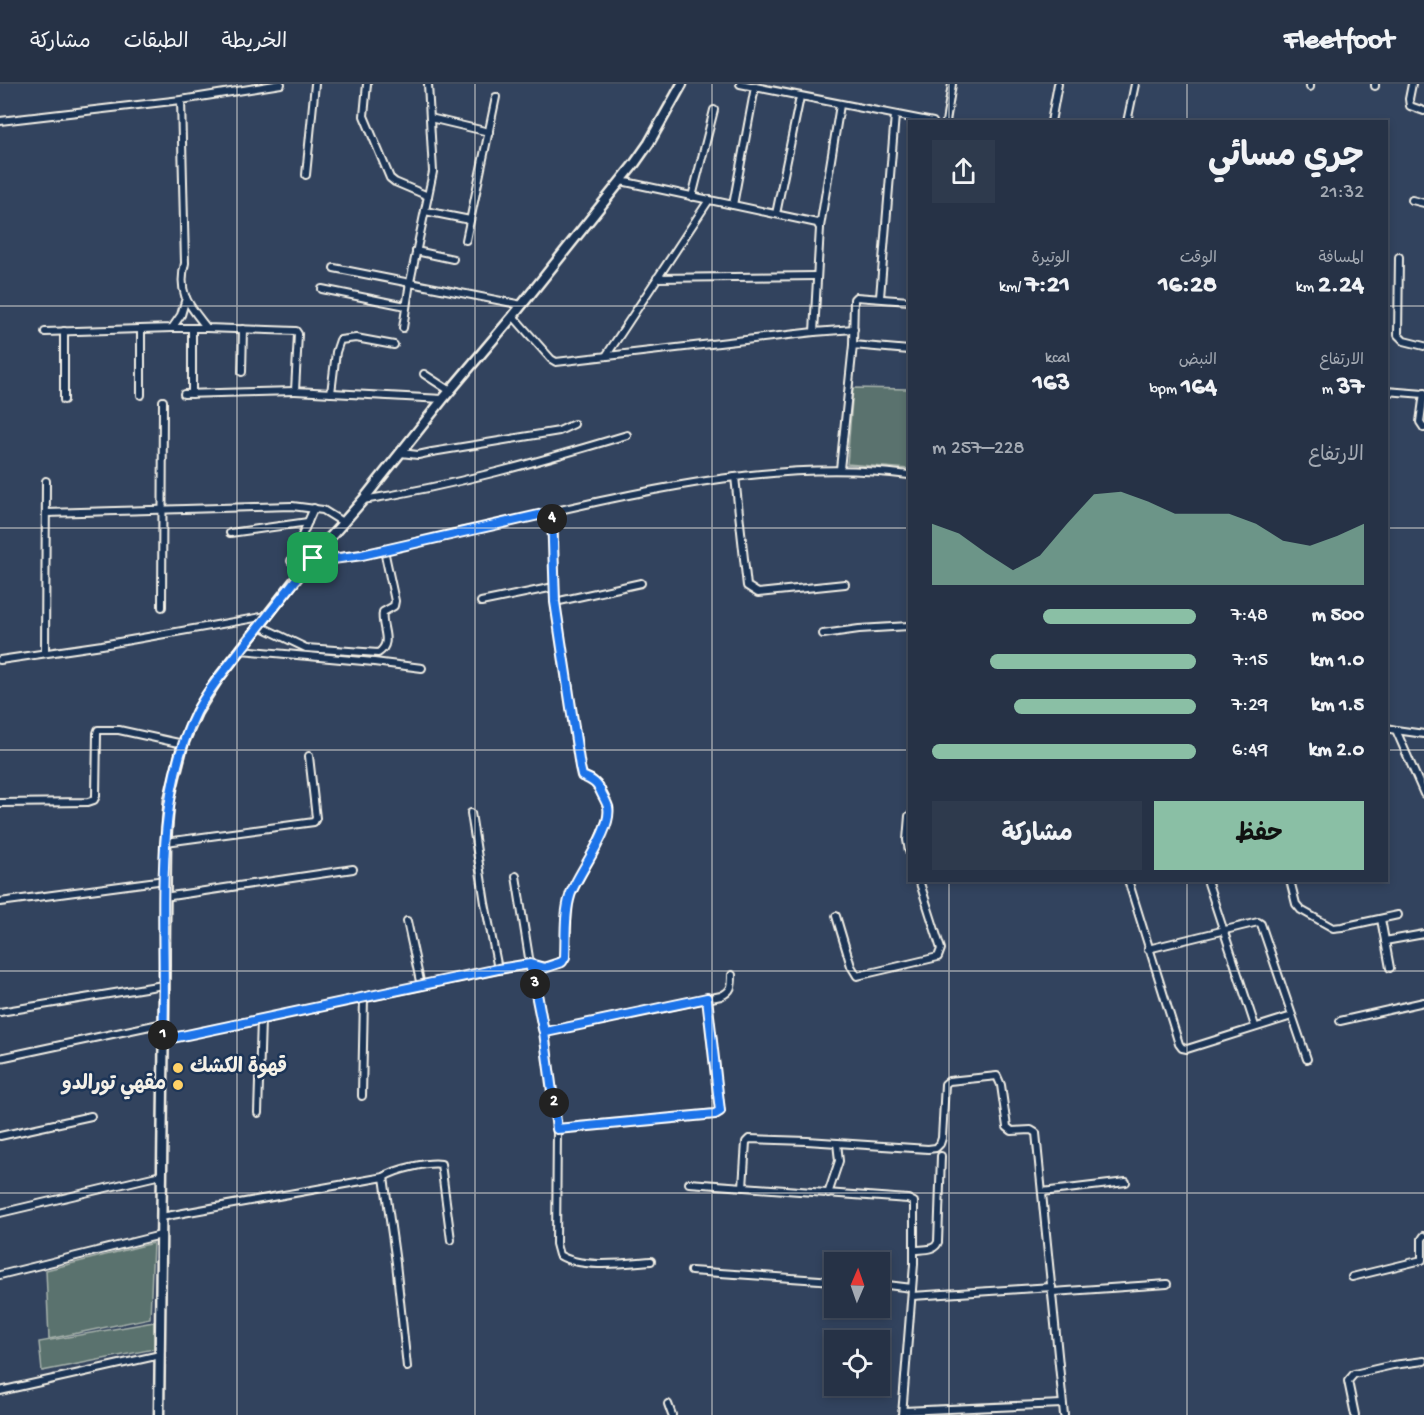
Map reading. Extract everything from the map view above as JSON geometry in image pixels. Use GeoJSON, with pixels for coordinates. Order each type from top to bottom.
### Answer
{"type":"FeatureCollection","features":[{"type":"Feature","properties":{"kind":"main road"},"geometry":{"type":"LineString","coordinates":[[159,1415],[164,897],[169,800],[183,744],[197,712],[267,615],[621,181],[649,143],[682,84]]}},
{"type":"Feature","properties":{"kind":"street"},"geometry":{"type":"LineString","coordinates":[[0,120],[181,100],[281,84]]}},
{"type":"Feature","properties":{"kind":"street"},"geometry":{"type":"LineString","coordinates":[[306,175],[315,84]]}},
{"type":"Feature","properties":{"kind":"street"},"geometry":{"type":"LineString","coordinates":[[368,84],[364,116],[390,177],[395,182],[428,196]]}},
{"type":"Feature","properties":{"kind":"street"},"geometry":{"type":"LineString","coordinates":[[403,328],[433,165],[428,84]]}},
{"type":"Feature","properties":{"kind":"street"},"geometry":{"type":"LineString","coordinates":[[740,84],[922,120]]}},
{"type":"Feature","properties":{"kind":"street"},"geometry":{"type":"LineString","coordinates":[[946,120],[952,84]]}},
{"type":"Feature","properties":{"kind":"street"},"geometry":{"type":"LineString","coordinates":[[1051,120],[1058,84]]}},
{"type":"Feature","properties":{"kind":"street"},"geometry":{"type":"LineString","coordinates":[[1127,120],[1134,84]]}},
{"type":"Feature","properties":{"kind":"street"},"geometry":{"type":"LineString","coordinates":[[1412,84],[1410,106],[1424,111]]}},
{"type":"Feature","properties":{"kind":"street"},"geometry":{"type":"LineString","coordinates":[[733,205],[755,87]]}},
{"type":"Feature","properties":{"kind":"street"},"geometry":{"type":"LineString","coordinates":[[466,240],[496,97]]}},
{"type":"Feature","properties":{"kind":"street"},"geometry":{"type":"LineString","coordinates":[[776,214],[800,97]]}},
{"type":"Feature","properties":{"kind":"street"},"geometry":{"type":"LineString","coordinates":[[181,100],[185,263],[182,288],[186,298],[207,328]]}},
{"type":"Feature","properties":{"kind":"street"},"geometry":{"type":"LineString","coordinates":[[814,332],[820,228],[840,105]]}},
{"type":"Feature","properties":{"kind":"street"},"geometry":{"type":"LineString","coordinates":[[693,196],[714,110]]}},
{"type":"Feature","properties":{"kind":"street"},"geometry":{"type":"LineString","coordinates":[[880,297],[895,115]]}},
{"type":"Feature","properties":{"kind":"street"},"geometry":{"type":"LineString","coordinates":[[430,118],[489,132]]}},
{"type":"Feature","properties":{"kind":"street"},"geometry":{"type":"LineString","coordinates":[[621,181],[813,222],[820,228]]}},
{"type":"Feature","properties":{"kind":"street"},"geometry":{"type":"LineString","coordinates":[[606,356],[709,200]]}},
{"type":"Feature","properties":{"kind":"street"},"geometry":{"type":"LineString","coordinates":[[1412,200],[1424,203]]}},
{"type":"Feature","properties":{"kind":"street"},"geometry":{"type":"LineString","coordinates":[[425,211],[470,220]]}},
{"type":"Feature","properties":{"kind":"street"},"geometry":{"type":"LineString","coordinates":[[416,251],[453,259]]}},
{"type":"Feature","properties":{"kind":"street"},"geometry":{"type":"LineString","coordinates":[[1400,257],[1398,335],[1404,341],[1424,346]]}},
{"type":"Feature","properties":{"kind":"street"},"geometry":{"type":"LineString","coordinates":[[334,268],[522,304]]}},
{"type":"Feature","properties":{"kind":"street"},"geometry":{"type":"LineString","coordinates":[[657,278],[816,276]]}},
{"type":"Feature","properties":{"kind":"street"},"geometry":{"type":"LineString","coordinates":[[322,289],[406,306]]}},
{"type":"Feature","properties":{"kind":"street"},"geometry":{"type":"LineString","coordinates":[[840,469],[853,345],[854,300],[856,297],[880,297],[908,301]]}},
{"type":"Feature","properties":{"kind":"street"},"geometry":{"type":"LineString","coordinates":[[172,328],[181,315],[186,298]]}},
{"type":"Feature","properties":{"kind":"street"},"geometry":{"type":"LineString","coordinates":[[513,316],[553,361],[854,329]]}},
{"type":"Feature","properties":{"kind":"street"},"geometry":{"type":"LineString","coordinates":[[45,332],[172,328],[293,330],[298,334],[295,391]]}},
{"type":"Feature","properties":{"kind":"street"},"geometry":{"type":"LineString","coordinates":[[192,328],[192,394]]}},
{"type":"Feature","properties":{"kind":"street"},"geometry":{"type":"LineString","coordinates":[[141,329],[141,395]]}},
{"type":"Feature","properties":{"kind":"street"},"geometry":{"type":"LineString","coordinates":[[242,372],[243,329]]}},
{"type":"Feature","properties":{"kind":"street"},"geometry":{"type":"LineString","coordinates":[[64,331],[64,400]]}},
{"type":"Feature","properties":{"kind":"street"},"geometry":{"type":"LineString","coordinates":[[332,393],[336,352],[340,340],[356,338],[393,345]]}},
{"type":"Feature","properties":{"kind":"street"},"geometry":{"type":"LineString","coordinates":[[853,345],[908,350]]}},
{"type":"Feature","properties":{"kind":"street"},"geometry":{"type":"LineString","coordinates":[[424,374],[450,391]]}},
{"type":"Feature","properties":{"kind":"street"},"geometry":{"type":"LineString","coordinates":[[184,394],[295,391],[443,399]]}},
{"type":"Feature","properties":{"kind":"street"},"geometry":{"type":"LineString","coordinates":[[1388,391],[1424,393],[1420,422],[1424,428]]}},
{"type":"Feature","properties":{"kind":"street"},"geometry":{"type":"LineString","coordinates":[[162,607],[163,401]]}},
{"type":"Feature","properties":{"kind":"street"},"geometry":{"type":"LineString","coordinates":[[401,453],[418,455],[559,431],[574,424]]}},
{"type":"Feature","properties":{"kind":"street"},"geometry":{"type":"LineString","coordinates":[[363,500],[405,493],[538,461],[627,435]]}},
{"type":"Feature","properties":{"kind":"street"},"geometry":{"type":"LineString","coordinates":[[313,558],[349,557],[552,512],[678,486],[735,477],[840,469],[879,470],[908,475]]}},
{"type":"Feature","properties":{"kind":"street"},"geometry":{"type":"LineString","coordinates":[[735,477],[747,586],[752,591],[758,593],[845,584]]}},
{"type":"Feature","properties":{"kind":"street"},"geometry":{"type":"LineString","coordinates":[[45,653],[46,481]]}},
{"type":"Feature","properties":{"kind":"street"},"geometry":{"type":"LineString","coordinates":[[45,513],[280,506],[314,508],[330,513],[344,523]]}},
{"type":"Feature","properties":{"kind":"street"},"geometry":{"type":"LineString","coordinates":[[291,561],[314,508]]}},
{"type":"Feature","properties":{"kind":"street"},"geometry":{"type":"LineString","coordinates":[[163,1040],[498,969],[530,964],[544,968],[562,962],[565,957],[567,904],[593,855],[607,820],[609,808],[599,786],[591,779],[582,776],[580,767],[555,602],[552,512]]}},
{"type":"Feature","properties":{"kind":"street"},"geometry":{"type":"LineString","coordinates":[[230,533],[308,522]]}},
{"type":"Feature","properties":{"kind":"street"},"geometry":{"type":"LineString","coordinates":[[260,626],[306,648],[378,653],[384,650],[387,643],[382,621],[383,612],[394,606],[395,601],[384,550]]}},
{"type":"Feature","properties":{"kind":"street"},"geometry":{"type":"LineString","coordinates":[[555,602],[641,583]]}},
{"type":"Feature","properties":{"kind":"street"},"geometry":{"type":"LineString","coordinates":[[481,602],[554,587]]}},
{"type":"Feature","properties":{"kind":"street"},"geometry":{"type":"LineString","coordinates":[[0,660],[267,615]]}},
{"type":"Feature","properties":{"kind":"street"},"geometry":{"type":"LineString","coordinates":[[823,634],[908,626]]}},
{"type":"Feature","properties":{"kind":"street"},"geometry":{"type":"LineString","coordinates":[[241,650],[422,668]]}},
{"type":"Feature","properties":{"kind":"street"},"geometry":{"type":"LineString","coordinates":[[1388,728],[1424,734]]}},
{"type":"Feature","properties":{"kind":"street"},"geometry":{"type":"LineString","coordinates":[[0,803],[88,802],[94,800],[98,730],[119,730],[183,744]]}},
{"type":"Feature","properties":{"kind":"street"},"geometry":{"type":"LineString","coordinates":[[1396,730],[1424,794]]}},
{"type":"Feature","properties":{"kind":"street"},"geometry":{"type":"LineString","coordinates":[[166,842],[314,822],[316,818],[309,756]]}},
{"type":"Feature","properties":{"kind":"street"},"geometry":{"type":"LineString","coordinates":[[471,813],[498,969]]}},
{"type":"Feature","properties":{"kind":"street"},"geometry":{"type":"LineString","coordinates":[[908,828],[908,846]]}},
{"type":"Feature","properties":{"kind":"street"},"geometry":{"type":"LineString","coordinates":[[164,897],[353,868]]}},
{"type":"Feature","properties":{"kind":"street"},"geometry":{"type":"LineString","coordinates":[[516,876],[544,1032],[557,1129],[556,1244],[560,1255],[573,1262],[651,1261]]}},
{"type":"Feature","properties":{"kind":"street"},"geometry":{"type":"LineString","coordinates":[[0,902],[165,880]]}},
{"type":"Feature","properties":{"kind":"street"},"geometry":{"type":"LineString","coordinates":[[836,916],[851,966],[857,976],[939,957],[941,949],[920,882]]}},
{"type":"Feature","properties":{"kind":"street"},"geometry":{"type":"LineString","coordinates":[[1129,882],[1148,949],[1182,1048],[1292,1016]]}},
{"type":"Feature","properties":{"kind":"street"},"geometry":{"type":"LineString","coordinates":[[1208,882],[1256,1026]]}},
{"type":"Feature","properties":{"kind":"street"},"geometry":{"type":"LineString","coordinates":[[1290,882],[1300,910],[1333,928],[1398,915]]}},
{"type":"Feature","properties":{"kind":"street"},"geometry":{"type":"LineString","coordinates":[[1381,919],[1390,968]]}},
{"type":"Feature","properties":{"kind":"street"},"geometry":{"type":"LineString","coordinates":[[408,921],[421,986]]}},
{"type":"Feature","properties":{"kind":"street"},"geometry":{"type":"LineString","coordinates":[[1148,949],[1255,922],[1261,924],[1307,1059]]}},
{"type":"Feature","properties":{"kind":"street"},"geometry":{"type":"LineString","coordinates":[[1386,941],[1424,934]]}},
{"type":"Feature","properties":{"kind":"street"},"geometry":{"type":"LineString","coordinates":[[544,1032],[728,993],[732,988],[732,975]]}},
{"type":"Feature","properties":{"kind":"street"},"geometry":{"type":"LineString","coordinates":[[0,1012],[163,985]]}},
{"type":"Feature","properties":{"kind":"street"},"geometry":{"type":"LineString","coordinates":[[363,1096],[364,997]]}},
{"type":"Feature","properties":{"kind":"street"},"geometry":{"type":"LineString","coordinates":[[557,1129],[715,1114],[720,1111],[707,998]]}},
{"type":"Feature","properties":{"kind":"street"},"geometry":{"type":"LineString","coordinates":[[1340,1021],[1424,1002]]}},
{"type":"Feature","properties":{"kind":"street"},"geometry":{"type":"LineString","coordinates":[[258,1113],[261,1020]]}},
{"type":"Feature","properties":{"kind":"street"},"geometry":{"type":"LineString","coordinates":[[0,1058],[164,1023]]}},
{"type":"Feature","properties":{"kind":"street"},"geometry":{"type":"LineString","coordinates":[[744,1187],[746,1142],[749,1139],[915,1149],[936,1148],[942,1138],[945,1084],[949,1081],[997,1076],[1001,1085],[1006,1123],[1009,1129],[1031,1130],[1036,1133],[1064,1415]]}},
{"type":"Feature","properties":{"kind":"street"},"geometry":{"type":"LineString","coordinates":[[0,1136],[91,1116]]}},
{"type":"Feature","properties":{"kind":"street"},"geometry":{"type":"LineString","coordinates":[[828,1194],[839,1161],[837,1143]]}},
{"type":"Feature","properties":{"kind":"street"},"geometry":{"type":"LineString","coordinates":[[915,1250],[932,1249],[938,1242],[941,1156]]}},
{"type":"Feature","properties":{"kind":"street"},"geometry":{"type":"LineString","coordinates":[[161,1217],[384,1177],[399,1171],[441,1164],[451,1240]]}},
{"type":"Feature","properties":{"kind":"street"},"geometry":{"type":"LineString","coordinates":[[0,1213],[161,1175]]}},
{"type":"Feature","properties":{"kind":"street"},"geometry":{"type":"LineString","coordinates":[[384,1177],[407,1366]]}},
{"type":"Feature","properties":{"kind":"street"},"geometry":{"type":"LineString","coordinates":[[1042,1192],[1126,1182]]}},
{"type":"Feature","properties":{"kind":"street"},"geometry":{"type":"LineString","coordinates":[[690,1183],[912,1200],[915,1217],[915,1250],[903,1413],[976,1412],[1062,1404]]}},
{"type":"Feature","properties":{"kind":"street"},"geometry":{"type":"LineString","coordinates":[[0,1275],[161,1235]]}},
{"type":"Feature","properties":{"kind":"street"},"geometry":{"type":"LineString","coordinates":[[1352,1277],[1422,1260],[1424,1236]]}},
{"type":"Feature","properties":{"kind":"street"},"geometry":{"type":"LineString","coordinates":[[691,1271],[824,1280]]}},
{"type":"Feature","properties":{"kind":"street"},"geometry":{"type":"LineString","coordinates":[[912,1296],[1167,1284]]}},
{"type":"Feature","properties":{"kind":"street"},"geometry":{"type":"LineString","coordinates":[[890,1285],[912,1288]]}},
{"type":"Feature","properties":{"kind":"street"},"geometry":{"type":"LineString","coordinates":[[0,1391],[160,1354]]}},
{"type":"Feature","properties":{"kind":"street"},"geometry":{"type":"LineString","coordinates":[[1355,1415],[1349,1385],[1350,1377],[1393,1365],[1424,1361]]}},
{"type":"Feature","properties":{"kind":"street"},"geometry":{"type":"LineString","coordinates":[[668,1404],[672,1415]]}},
{"type":"Feature","properties":{"kind":"green space"},"geometry":{"type":"Polygon","coordinates":[[[853,388],[908,389],[908,469],[847,464],[853,388]]]}},
{"type":"Feature","properties":{"kind":"green space"},"geometry":{"type":"Polygon","coordinates":[[[153,1243],[150,1318],[49,1339],[46,1270],[153,1243]]]}},
{"type":"Feature","properties":{"kind":"green space"},"geometry":{"type":"Polygon","coordinates":[[[154,1322],[154,1349],[42,1371],[39,1342],[154,1322]]]}},
{"type":"Feature","properties":{"kind":"place","name":"قهوة الكشك"},"geometry":{"type":"Point","coordinates":[178,1068]}},
{"type":"Feature","properties":{"kind":"place","name":"مقهي تورالدو"},"geometry":{"type":"Point","coordinates":[178,1085]}},
{"type":"Feature","properties":{"kind":"route"},"geometry":{"type":"LineString","coordinates":[[313,558],[218,680],[197,712],[183,744],[169,800],[166,842],[163,1040],[530,964],[532,966],[544,1032],[557,1129],[715,1114],[720,1111],[721,1101],[707,998],[546,1032],[544,1032],[543,1029],[530,964],[544,968],[555,966],[565,957],[567,904],[590,862],[607,820],[609,808],[599,786],[591,779],[582,776],[580,767],[555,602],[552,512],[362,555],[333,559],[313,558]]}}]}
